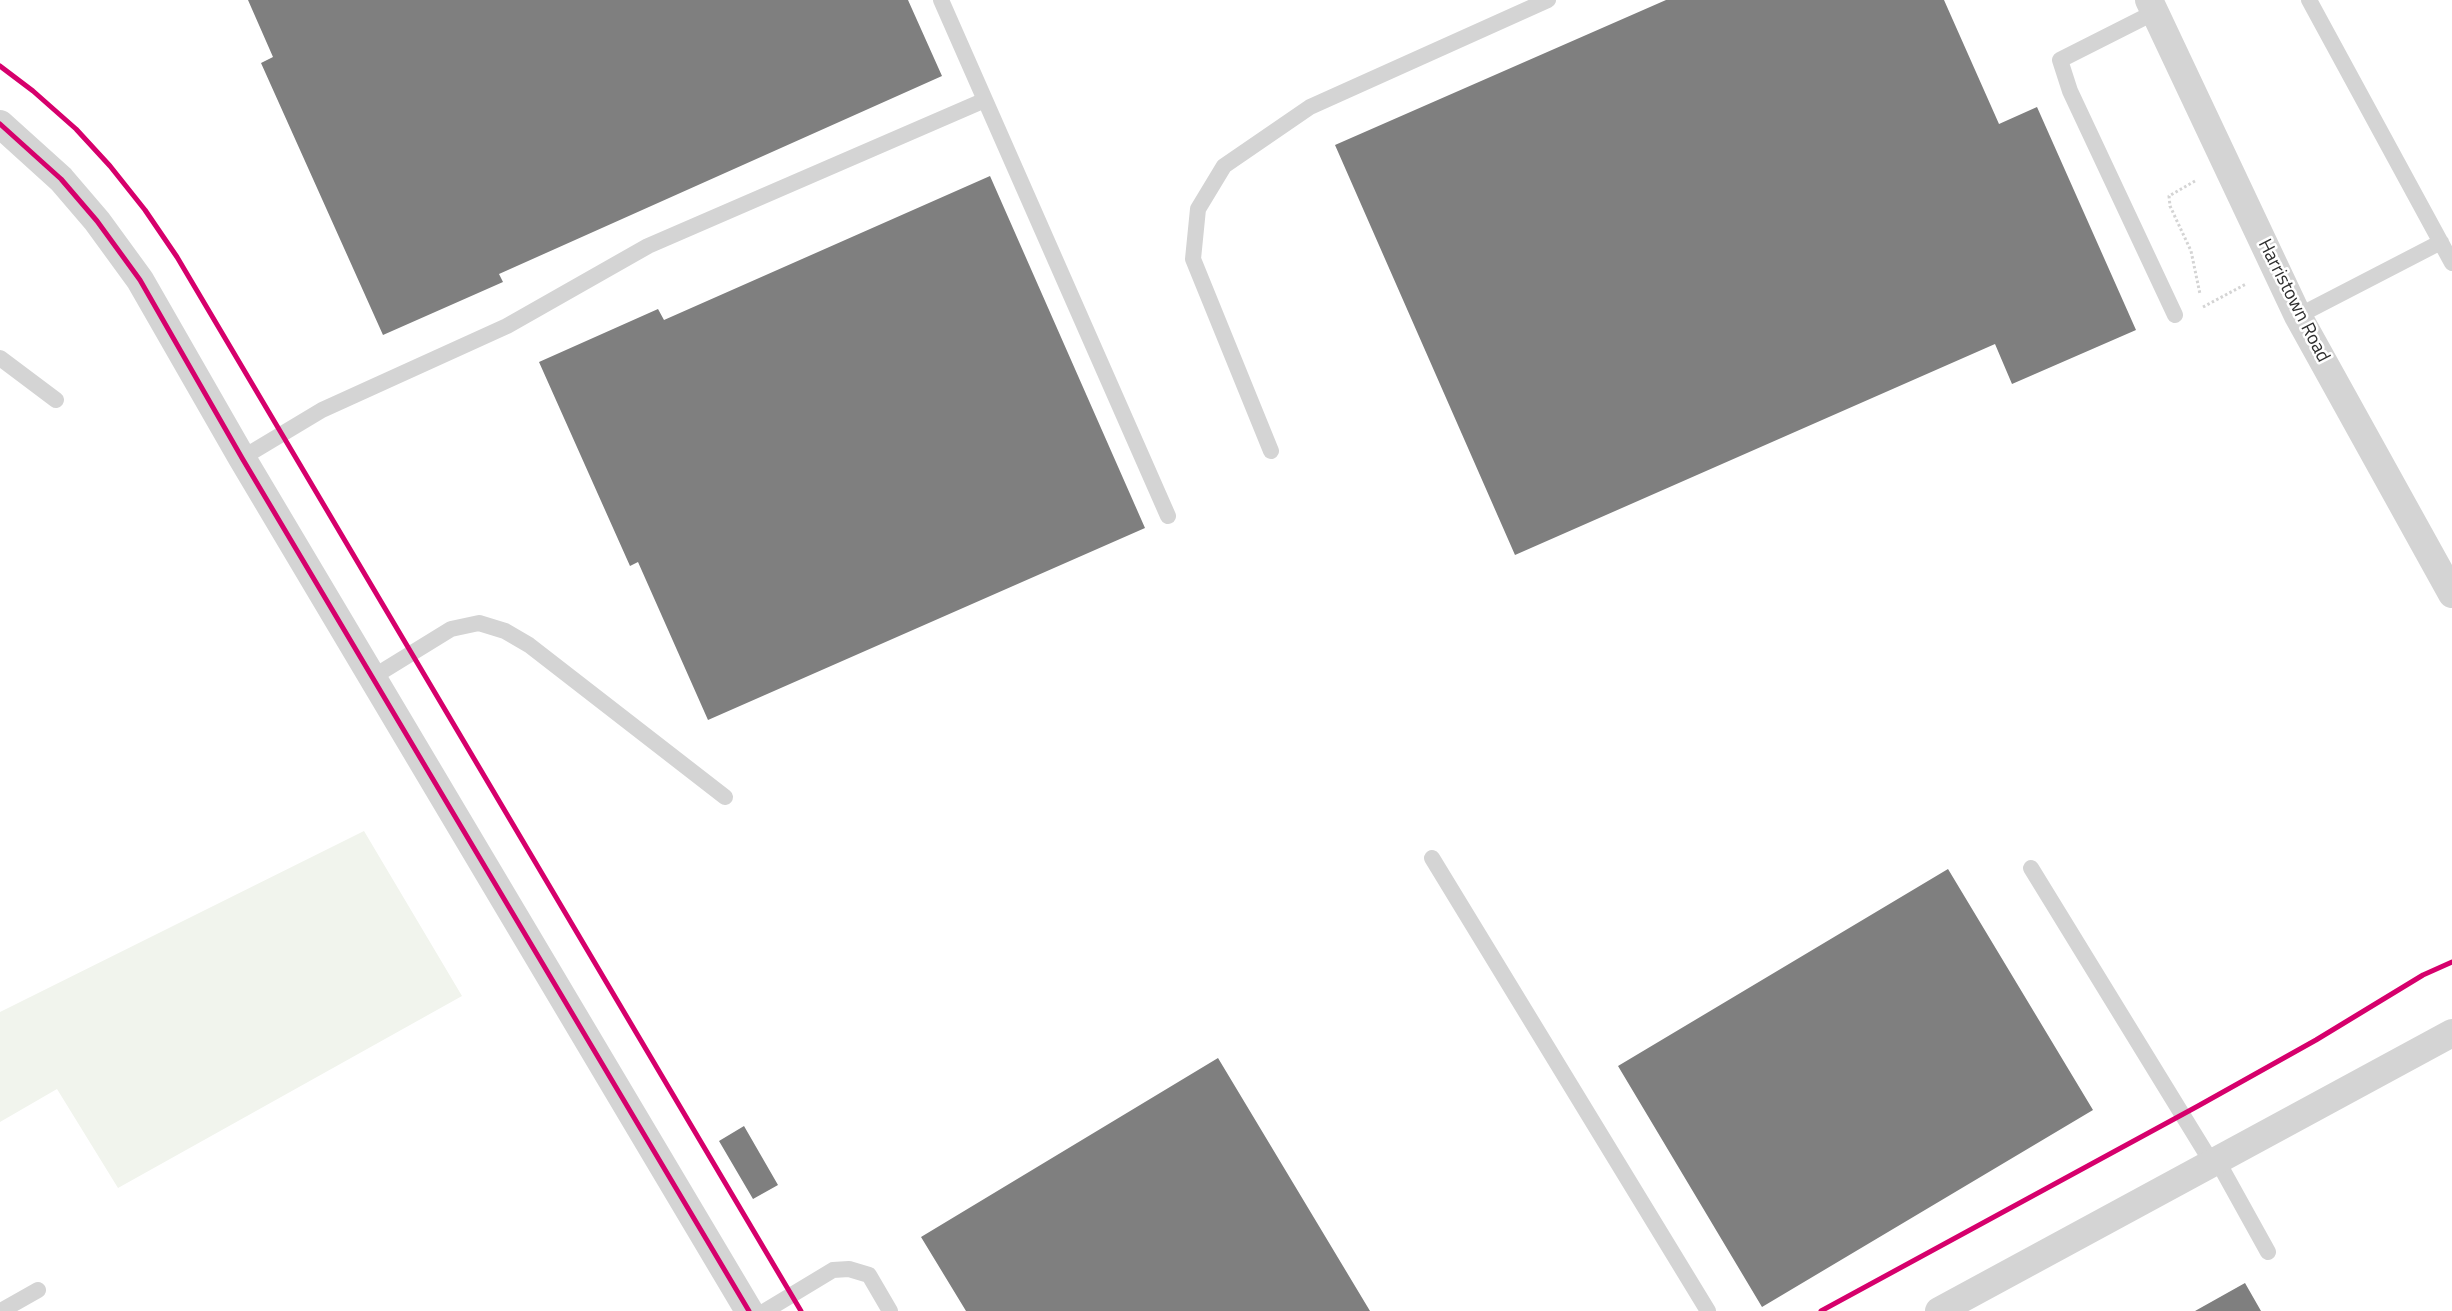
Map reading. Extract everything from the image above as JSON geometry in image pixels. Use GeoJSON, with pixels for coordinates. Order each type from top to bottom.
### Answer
{"type":"FeatureCollection","features":[{"type":"Feature","properties":{"kind":"street","name":"Harristown Road"},"geometry":{"type":"LineString","coordinates":[[2152,6],[2298,316],[2452,594]]}},
{"type":"Feature","properties":{"kind":"street"},"geometry":{"type":"LineString","coordinates":[[0,124],[61,179],[97,221],[140,280],[242,458],[749,1311]]}},
{"type":"Feature","properties":{"kind":"street"},"geometry":{"type":"LineString","coordinates":[[1940,1311],[2452,1034]]}},
{"type":"Feature","properties":{"kind":"lane"},"geometry":{"type":"LineString","coordinates":[[941,0],[1168,516]]}},
{"type":"Feature","properties":{"kind":"lane"},"geometry":{"type":"LineString","coordinates":[[1271,451],[1193,258],[1198,209],[1224,166],[1310,107],[1548,0]]}},
{"type":"Feature","properties":{"kind":"lane"},"geometry":{"type":"LineString","coordinates":[[2309,0],[2452,263]]}},
{"type":"Feature","properties":{"kind":"lane"},"geometry":{"type":"LineString","coordinates":[[2152,6],[2060,60],[2070,91],[2175,315]]}},
{"type":"Feature","properties":{"kind":"lane"},"geometry":{"type":"LineString","coordinates":[[242,458],[322,410],[507,326],[648,246],[985,100]]}},
{"type":"Feature","properties":{"kind":"lane"},"geometry":{"type":"LineString","coordinates":[[2298,316],[2441,242]]}},
{"type":"Feature","properties":{"kind":"lane"},"geometry":{"type":"LineString","coordinates":[[0,358],[56,400]]}},
{"type":"Feature","properties":{"kind":"lane"},"geometry":{"type":"LineString","coordinates":[[373,677],[451,629],[479,623],[505,630],[529,645],[725,796]]}},
{"type":"Feature","properties":{"kind":"lane"},"geometry":{"type":"LineString","coordinates":[[1432,858],[1708,1311]]}},
{"type":"Feature","properties":{"kind":"lane"},"geometry":{"type":"LineString","coordinates":[[2031,868],[2215,1161],[2268,1252]]}},
{"type":"Feature","properties":{"kind":"lane"},"geometry":{"type":"LineString","coordinates":[[765,1311],[833,1270],[849,1269],[869,1276],[890,1311]]}},
{"type":"Feature","properties":{"kind":"lane"},"geometry":{"type":"LineString","coordinates":[[1,1311],[38,1290]]}},
{"type":"Feature","properties":{"kind":"path"},"geometry":{"type":"LineString","coordinates":[[2203,307],[2191,251],[2170,206],[2169,196],[2226,165]]}},
{"type":"Feature","properties":{"kind":"path"},"geometry":{"type":"LineString","coordinates":[[2209,303],[2217,299]]}},
{"type":"Feature","properties":{"kind":"shaded area"},"geometry":{"type":"Polygon","coordinates":[[[364,831],[462,996],[118,1188],[57,1089],[0,1122],[0,1012],[364,831]]]}},
{"type":"Feature","properties":{"kind":"building"},"geometry":{"type":"Polygon","coordinates":[[[248,0],[908,0],[942,76],[499,274],[503,282],[383,335],[261,63],[273,57],[248,0]]]}},
{"type":"Feature","properties":{"kind":"building"},"geometry":{"type":"Polygon","coordinates":[[[1666,0],[1944,0],[1999,124],[2037,107],[2136,330],[2012,384],[1995,344],[1515,555],[1335,145],[1666,0]]]}},
{"type":"Feature","properties":{"kind":"building"},"geometry":{"type":"Polygon","coordinates":[[[990,176],[1145,528],[708,720],[638,562],[630,566],[539,362],[658,309],[664,320],[990,176]]]}},
{"type":"Feature","properties":{"kind":"building"},"geometry":{"type":"Polygon","coordinates":[[[1948,869],[2093,1110],[1762,1307],[1618,1066],[1948,869]]]}},
{"type":"Feature","properties":{"kind":"building"},"geometry":{"type":"Polygon","coordinates":[[[1218,1058],[1370,1311],[966,1311],[921,1237],[1218,1058]]]}},
{"type":"Feature","properties":{"kind":"building"},"geometry":{"type":"Polygon","coordinates":[[[744,1126],[778,1185],[753,1199],[719,1141],[744,1126]]]}},
{"type":"Feature","properties":{"kind":"building"},"geometry":{"type":"Polygon","coordinates":[[[2245,1283],[2261,1311],[2195,1311],[2245,1283]]]}},
{"type":"Feature","properties":{"kind":"cycle path"},"geometry":{"type":"LineString","coordinates":[[0,66],[33,91],[76,129],[110,166],[145,210],[177,257],[801,1311]]}},
{"type":"Feature","properties":{"kind":"cycle path"},"geometry":{"type":"LineString","coordinates":[[0,124],[61,179],[97,221],[140,280],[242,458],[749,1311]]}},
{"type":"Feature","properties":{"kind":"cycle path"},"geometry":{"type":"LineString","coordinates":[[1821,1311],[2198,1106],[2316,1040],[2423,975],[2452,962]]}}]}
